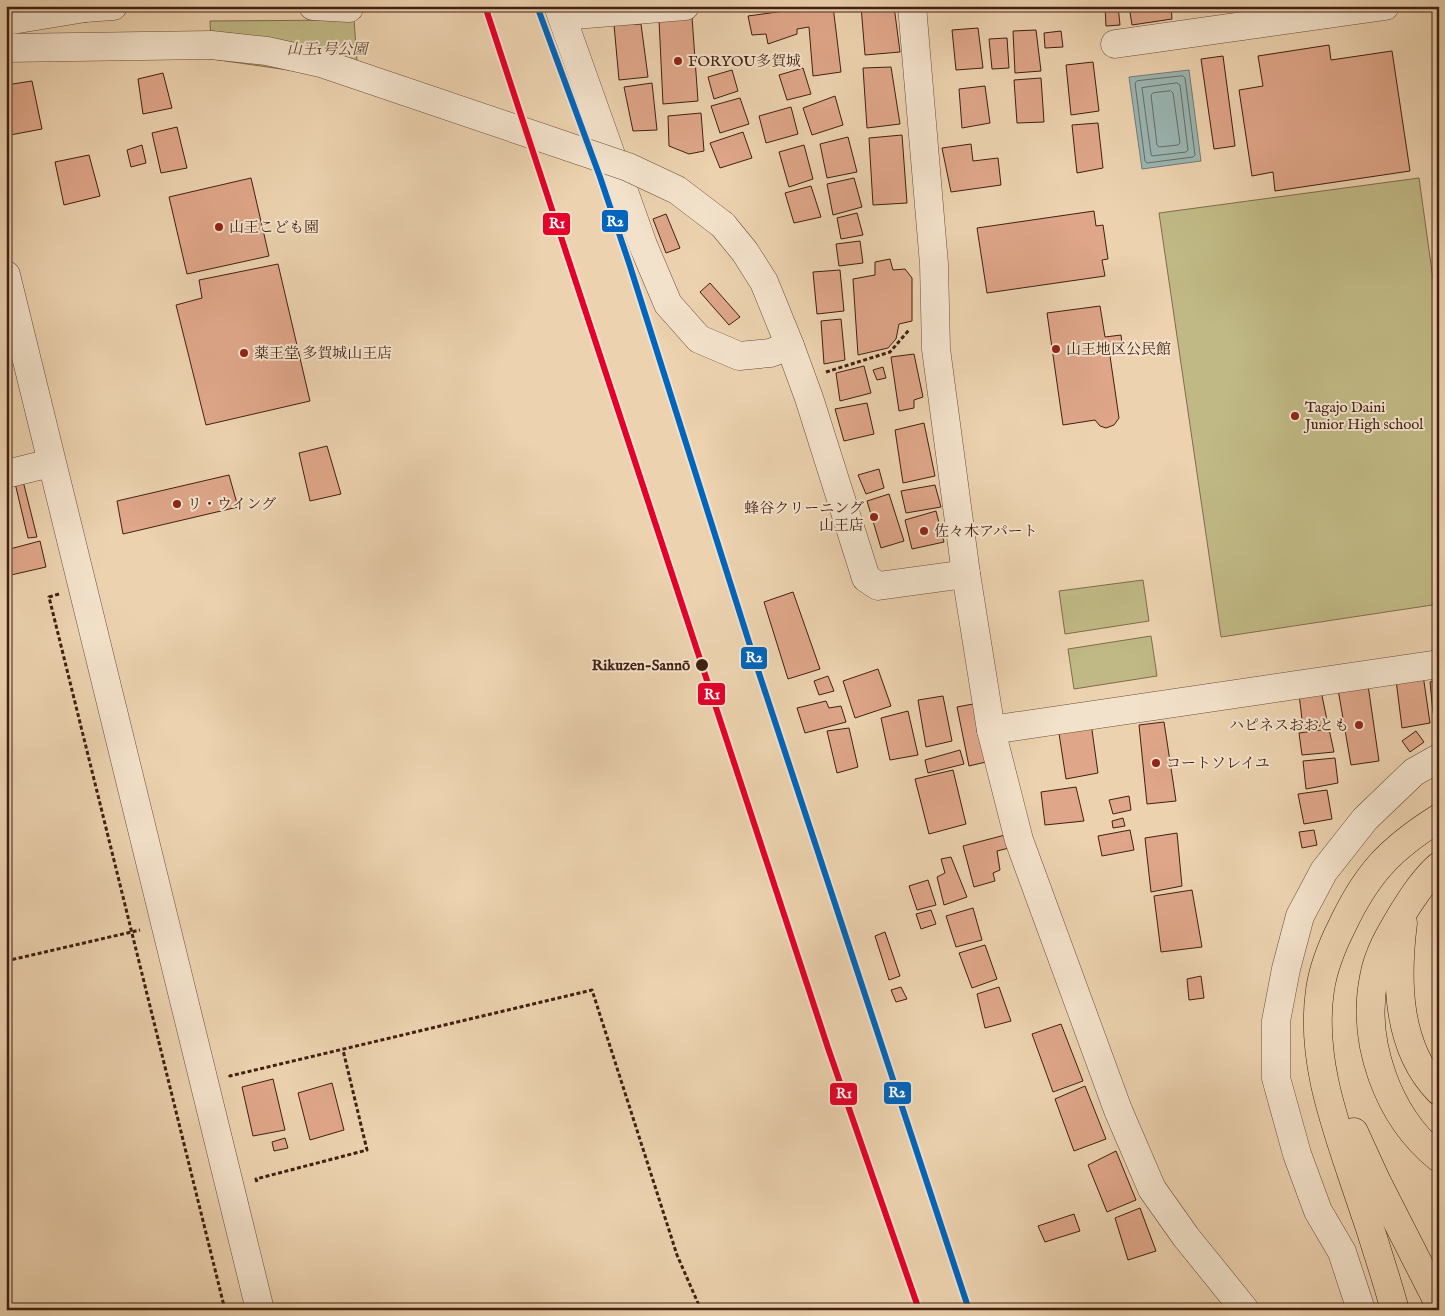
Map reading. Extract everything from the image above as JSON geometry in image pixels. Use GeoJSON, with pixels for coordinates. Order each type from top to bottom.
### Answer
{"type":"FeatureCollection","features":[{"type":"Feature","properties":{"kind":"highway"},"geometry":{"type":"LineString","coordinates":[[1395,1310],[1337,1128],[1322,1072],[1318,1044],[1320,989],[1338,933],[1351,906],[1367,880],[1387,856],[1414,833],[1439,818]]}},
{"type":"Feature","properties":{"kind":"highway"},"geometry":{"type":"LineString","coordinates":[[1439,866],[1412,898],[1385,944],[1374,975],[1370,1002],[1372,1035],[1378,1066],[1392,1099],[1410,1128],[1431,1152],[1439,1158]]}},
{"type":"Feature","properties":{"kind":"highway"},"geometry":{"type":"LineString","coordinates":[[1412,898],[1404,922],[1400,950],[1399,982],[1403,1014],[1409,1040],[1420,1066],[1439,1091]]}},
{"type":"Feature","properties":{"kind":"highway"},"geometry":{"type":"LineString","coordinates":[[1338,933],[1327,992],[1330,1053],[1338,1085],[1347,1114],[1376,1180],[1439,1304]]}},
{"type":"Feature","properties":{"kind":"street"},"geometry":{"type":"LineString","coordinates":[[6,21],[85,7],[113,6]]}},
{"type":"Feature","properties":{"kind":"street"},"geometry":{"type":"LineString","coordinates":[[313,6],[349,8]]}},
{"type":"Feature","properties":{"kind":"street"},"geometry":{"type":"LineString","coordinates":[[685,6],[560,11],[643,246],[668,304],[699,339],[740,356],[770,353],[790,346]]}},
{"type":"Feature","properties":{"kind":"street"},"geometry":{"type":"LineString","coordinates":[[912,6],[934,264],[936,349],[966,574],[991,730],[1019,840],[1118,1110],[1152,1188],[1186,1237],[1245,1310]]}},
{"type":"Feature","properties":{"kind":"street"},"geometry":{"type":"LineString","coordinates":[[1115,44],[1385,6]]}},
{"type":"Feature","properties":{"kind":"street"},"geometry":{"type":"LineString","coordinates":[[6,48],[211,45],[267,51],[321,64],[628,167],[677,190],[722,225],[745,252],[764,282],[809,398],[866,578],[878,586],[966,574]]}},
{"type":"Feature","properties":{"kind":"street"},"geometry":{"type":"LineString","coordinates":[[6,275],[13,336],[51,463],[260,1310]]}},
{"type":"Feature","properties":{"kind":"street"},"geometry":{"type":"LineString","coordinates":[[6,474],[51,463]]}},
{"type":"Feature","properties":{"kind":"street"},"geometry":{"type":"LineString","coordinates":[[991,730],[1439,664]]}},
{"type":"Feature","properties":{"kind":"street"},"geometry":{"type":"LineString","coordinates":[[1361,1310],[1342,1252],[1318,1211],[1297,1154],[1276,1078],[1276,1021],[1286,969],[1300,916],[1324,871],[1366,819],[1414,772],[1439,758]]}},
{"type":"Feature","properties":{"kind":"path"},"geometry":{"type":"LineString","coordinates":[[827,377],[826,372],[890,352],[915,325]]}},
{"type":"Feature","properties":{"kind":"path"},"geometry":{"type":"LineString","coordinates":[[82,588],[49,597],[224,1310]]}},
{"type":"Feature","properties":{"kind":"path"},"geometry":{"type":"LineString","coordinates":[[6,961],[165,925]]}},
{"type":"Feature","properties":{"kind":"path"},"geometry":{"type":"LineString","coordinates":[[227,1067],[230,1076],[592,990],[677,1255],[701,1310]]}},
{"type":"Feature","properties":{"kind":"path"},"geometry":{"type":"LineString","coordinates":[[258,1188],[256,1179],[367,1150],[343,1050]]}},
{"type":"Feature","properties":{"kind":"green space","name":"山王1号公園"},"geometry":{"type":"Polygon","coordinates":[[[354,20],[359,87],[302,72],[212,59],[210,21],[354,20]]]}},
{"type":"Feature","properties":{"kind":"green space"},"geometry":{"type":"Polygon","coordinates":[[[1419,178],[1439,322],[1439,604],[1221,637],[1159,213],[1419,178]]]}},
{"type":"Feature","properties":{"kind":"green space"},"geometry":{"type":"Polygon","coordinates":[[[1143,580],[1149,621],[1065,634],[1059,591],[1143,580]]]}},
{"type":"Feature","properties":{"kind":"green space"},"geometry":{"type":"Polygon","coordinates":[[[1151,636],[1157,676],[1074,689],[1068,649],[1151,636]]]}},
{"type":"Feature","properties":{"kind":"water"},"geometry":{"type":"Polygon","coordinates":[[[1189,70],[1201,161],[1142,169],[1129,77],[1189,70]]]}},
{"type":"Feature","properties":{"kind":"building"},"geometry":{"type":"Polygon","coordinates":[[[833,6],[841,72],[813,76],[809,27],[797,29],[797,34],[768,44],[766,34],[752,35],[748,16],[833,6]]]}},
{"type":"Feature","properties":{"kind":"building"},"geometry":{"type":"Polygon","coordinates":[[[861,6],[894,6],[900,52],[865,55],[861,6]]]}},
{"type":"Feature","properties":{"kind":"building"},"geometry":{"type":"Polygon","coordinates":[[[1105,6],[1118,6],[1120,25],[1106,26],[1105,6]]]}},
{"type":"Feature","properties":{"kind":"building"},"geometry":{"type":"Polygon","coordinates":[[[1129,6],[1171,6],[1172,19],[1132,25],[1129,6]]]}},
{"type":"Feature","properties":{"kind":"building"},"geometry":{"type":"Polygon","coordinates":[[[1191,6],[1217,6],[1192,11],[1191,6]]]}},
{"type":"Feature","properties":{"kind":"building","name":"FORYOU多賀城"},"geometry":{"type":"Polygon","coordinates":[[[692,17],[698,101],[663,104],[659,20],[692,17]]]}},
{"type":"Feature","properties":{"kind":"building"},"geometry":{"type":"Polygon","coordinates":[[[641,24],[648,77],[619,80],[614,25],[641,24]]]}},
{"type":"Feature","properties":{"kind":"building"},"geometry":{"type":"Polygon","coordinates":[[[978,28],[983,68],[956,70],[952,30],[978,28]]]}},
{"type":"Feature","properties":{"kind":"building"},"geometry":{"type":"Polygon","coordinates":[[[1036,30],[1041,71],[1015,73],[1013,31],[1036,30]]]}},
{"type":"Feature","properties":{"kind":"building"},"geometry":{"type":"Polygon","coordinates":[[[1061,31],[1063,47],[1045,48],[1044,33],[1061,31]]]}},
{"type":"Feature","properties":{"kind":"building"},"geometry":{"type":"Polygon","coordinates":[[[1007,38],[1009,68],[992,69],[989,39],[1007,38]]]}},
{"type":"Feature","properties":{"kind":"building"},"geometry":{"type":"Polygon","coordinates":[[[1329,45],[1331,60],[1392,51],[1410,171],[1275,191],[1273,172],[1252,176],[1239,90],[1263,86],[1258,56],[1329,45]]]}},
{"type":"Feature","properties":{"kind":"building"},"geometry":{"type":"Polygon","coordinates":[[[1223,56],[1235,146],[1214,149],[1201,59],[1223,56]]]}},
{"type":"Feature","properties":{"kind":"building"},"geometry":{"type":"Polygon","coordinates":[[[1093,62],[1099,111],[1071,115],[1066,65],[1093,62]]]}},
{"type":"Feature","properties":{"kind":"building"},"geometry":{"type":"Polygon","coordinates":[[[891,67],[900,124],[867,128],[863,68],[891,67]]]}},
{"type":"Feature","properties":{"kind":"building"},"geometry":{"type":"Polygon","coordinates":[[[803,68],[811,94],[787,100],[779,75],[803,68]]]}},
{"type":"Feature","properties":{"kind":"building"},"geometry":{"type":"Polygon","coordinates":[[[732,70],[738,91],[714,99],[708,77],[732,70]]]}},
{"type":"Feature","properties":{"kind":"building"},"geometry":{"type":"Polygon","coordinates":[[[163,73],[172,108],[143,114],[138,79],[163,73]]]}},
{"type":"Feature","properties":{"kind":"building"},"geometry":{"type":"Polygon","coordinates":[[[1041,78],[1044,122],[1017,123],[1014,80],[1041,78]]]}},
{"type":"Feature","properties":{"kind":"building"},"geometry":{"type":"Polygon","coordinates":[[[32,81],[42,129],[10,135],[6,115],[6,85],[32,81]]]}},
{"type":"Feature","properties":{"kind":"building"},"geometry":{"type":"Polygon","coordinates":[[[652,83],[657,130],[633,131],[624,87],[652,83]]]}},
{"type":"Feature","properties":{"kind":"building"},"geometry":{"type":"Polygon","coordinates":[[[985,86],[990,123],[962,128],[959,89],[985,86]]]}},
{"type":"Feature","properties":{"kind":"building"},"geometry":{"type":"Polygon","coordinates":[[[835,96],[843,125],[812,135],[803,108],[835,96]]]}},
{"type":"Feature","properties":{"kind":"building"},"geometry":{"type":"Polygon","coordinates":[[[740,98],[749,124],[720,133],[711,106],[740,98]]]}},
{"type":"Feature","properties":{"kind":"building"},"geometry":{"type":"Polygon","coordinates":[[[791,107],[798,134],[766,143],[759,116],[791,107]]]}},
{"type":"Feature","properties":{"kind":"building"},"geometry":{"type":"Polygon","coordinates":[[[701,113],[704,151],[689,154],[669,146],[668,116],[701,113]]]}},
{"type":"Feature","properties":{"kind":"building"},"geometry":{"type":"Polygon","coordinates":[[[1098,123],[1103,168],[1077,173],[1072,125],[1098,123]]]}},
{"type":"Feature","properties":{"kind":"building"},"geometry":{"type":"Polygon","coordinates":[[[177,127],[187,168],[161,173],[152,133],[177,127]]]}},
{"type":"Feature","properties":{"kind":"building"},"geometry":{"type":"Polygon","coordinates":[[[743,132],[752,158],[720,168],[710,143],[743,132]]]}},
{"type":"Feature","properties":{"kind":"building"},"geometry":{"type":"Polygon","coordinates":[[[902,135],[907,203],[873,205],[869,138],[902,135]]]}},
{"type":"Feature","properties":{"kind":"building"},"geometry":{"type":"Polygon","coordinates":[[[848,137],[857,172],[827,178],[820,144],[848,137]]]}},
{"type":"Feature","properties":{"kind":"building"},"geometry":{"type":"Polygon","coordinates":[[[971,144],[973,161],[998,158],[1001,185],[951,192],[942,148],[971,144]]]}},
{"type":"Feature","properties":{"kind":"building"},"geometry":{"type":"Polygon","coordinates":[[[142,145],[146,163],[131,167],[127,150],[142,145]]]}},
{"type":"Feature","properties":{"kind":"building"},"geometry":{"type":"Polygon","coordinates":[[[804,145],[813,179],[789,187],[779,152],[804,145]]]}},
{"type":"Feature","properties":{"kind":"building"},"geometry":{"type":"Polygon","coordinates":[[[89,155],[100,196],[64,205],[55,162],[89,155]]]}},
{"type":"Feature","properties":{"kind":"building","name":"山王こども園"},"geometry":{"type":"Polygon","coordinates":[[[251,178],[269,256],[187,274],[169,197],[251,178]]]}},
{"type":"Feature","properties":{"kind":"building"},"geometry":{"type":"Polygon","coordinates":[[[854,178],[862,207],[833,215],[827,184],[854,178]]]}},
{"type":"Feature","properties":{"kind":"building"},"geometry":{"type":"Polygon","coordinates":[[[1439,182],[1439,228],[1433,183],[1439,182]]]}},
{"type":"Feature","properties":{"kind":"building"},"geometry":{"type":"Polygon","coordinates":[[[811,186],[821,217],[794,223],[785,193],[811,186]]]}},
{"type":"Feature","properties":{"kind":"building"},"geometry":{"type":"Polygon","coordinates":[[[1094,211],[1096,226],[1103,225],[1108,259],[1102,260],[1105,276],[987,293],[977,228],[1094,211]]]}},
{"type":"Feature","properties":{"kind":"building"},"geometry":{"type":"Polygon","coordinates":[[[857,213],[863,235],[841,239],[837,218],[857,213]]]}},
{"type":"Feature","properties":{"kind":"building"},"geometry":{"type":"Polygon","coordinates":[[[666,214],[680,248],[666,253],[653,219],[666,214]]]}},
{"type":"Feature","properties":{"kind":"building"},"geometry":{"type":"Polygon","coordinates":[[[860,241],[863,263],[839,266],[836,244],[860,241]]]}},
{"type":"Feature","properties":{"kind":"building"},"geometry":{"type":"Polygon","coordinates":[[[890,259],[893,270],[905,269],[912,278],[912,321],[899,324],[896,339],[888,348],[858,355],[853,279],[875,275],[875,262],[890,259]]]}},
{"type":"Feature","properties":{"kind":"building","name":"薬王堂 多賀城山王店"},"geometry":{"type":"Polygon","coordinates":[[[278,264],[310,401],[206,425],[176,305],[202,298],[199,280],[278,264]]]}},
{"type":"Feature","properties":{"kind":"building"},"geometry":{"type":"Polygon","coordinates":[[[840,270],[844,311],[817,314],[813,272],[840,270]]]}},
{"type":"Feature","properties":{"kind":"building"},"geometry":{"type":"Polygon","coordinates":[[[710,283],[740,317],[729,325],[700,292],[710,283]]]}},
{"type":"Feature","properties":{"kind":"building"},"geometry":{"type":"Polygon","coordinates":[[[1100,306],[1105,337],[1121,335],[1123,354],[1110,356],[1119,418],[1114,425],[1106,428],[1100,426],[1095,420],[1063,425],[1047,313],[1100,306]]]}},
{"type":"Feature","properties":{"kind":"building"},"geometry":{"type":"Polygon","coordinates":[[[841,319],[845,360],[824,364],[821,321],[841,319]]]}},
{"type":"Feature","properties":{"kind":"building"},"geometry":{"type":"Polygon","coordinates":[[[914,354],[923,397],[914,400],[914,408],[899,411],[891,357],[914,354]]]}},
{"type":"Feature","properties":{"kind":"building"},"geometry":{"type":"Polygon","coordinates":[[[864,366],[871,393],[840,401],[836,373],[864,366]]]}},
{"type":"Feature","properties":{"kind":"building"},"geometry":{"type":"Polygon","coordinates":[[[883,367],[886,378],[877,380],[873,370],[883,367]]]}},
{"type":"Feature","properties":{"kind":"building"},"geometry":{"type":"Polygon","coordinates":[[[867,403],[874,434],[844,441],[835,409],[867,403]]]}},
{"type":"Feature","properties":{"kind":"building"},"geometry":{"type":"Polygon","coordinates":[[[924,423],[935,476],[903,483],[895,430],[924,423]]]}},
{"type":"Feature","properties":{"kind":"building"},"geometry":{"type":"Polygon","coordinates":[[[327,446],[341,494],[310,501],[299,453],[327,446]]]}},
{"type":"Feature","properties":{"kind":"building"},"geometry":{"type":"Polygon","coordinates":[[[879,469],[884,488],[866,494],[858,475],[879,469]]]}},
{"type":"Feature","properties":{"kind":"building","name":"リ・ウイング"},"geometry":{"type":"Polygon","coordinates":[[[229,475],[238,507],[123,534],[117,501],[229,475]]]}},
{"type":"Feature","properties":{"kind":"building"},"geometry":{"type":"Polygon","coordinates":[[[23,481],[37,537],[28,538],[15,483],[23,481]]]}},
{"type":"Feature","properties":{"kind":"building"},"geometry":{"type":"Polygon","coordinates":[[[935,485],[941,507],[906,513],[901,491],[935,485]]]}},
{"type":"Feature","properties":{"kind":"building"},"geometry":{"type":"Polygon","coordinates":[[[889,494],[904,541],[881,548],[867,501],[889,494]]]}},
{"type":"Feature","properties":{"kind":"building","name":"佐々木アパート"},"geometry":{"type":"Polygon","coordinates":[[[936,511],[944,542],[912,549],[905,520],[936,511]]]}},
{"type":"Feature","properties":{"kind":"building"},"geometry":{"type":"Polygon","coordinates":[[[40,541],[46,567],[11,575],[6,550],[40,541]]]}},
{"type":"Feature","properties":{"kind":"building"},"geometry":{"type":"Polygon","coordinates":[[[793,592],[820,669],[788,679],[764,602],[793,592]]]}},
{"type":"Feature","properties":{"kind":"building"},"geometry":{"type":"Polygon","coordinates":[[[878,669],[891,706],[855,718],[843,681],[878,669]]]}},
{"type":"Feature","properties":{"kind":"building"},"geometry":{"type":"Polygon","coordinates":[[[1423,675],[1430,723],[1402,728],[1396,680],[1423,675]]]}},
{"type":"Feature","properties":{"kind":"building"},"geometry":{"type":"Polygon","coordinates":[[[828,676],[834,691],[819,695],[814,681],[828,676]]]}},
{"type":"Feature","properties":{"kind":"building"},"geometry":{"type":"Polygon","coordinates":[[[1439,680],[1439,712],[1433,713],[1430,682],[1439,680]]]}},
{"type":"Feature","properties":{"kind":"building","name":"ハピネスおおとも"},"geometry":{"type":"Polygon","coordinates":[[[1368,685],[1379,761],[1351,765],[1338,689],[1368,685]]]}},
{"type":"Feature","properties":{"kind":"building"},"geometry":{"type":"Polygon","coordinates":[[[1321,691],[1328,725],[1303,728],[1299,694],[1321,691]]]}},
{"type":"Feature","properties":{"kind":"building"},"geometry":{"type":"Polygon","coordinates":[[[943,696],[952,741],[926,747],[918,700],[943,696]]]}},
{"type":"Feature","properties":{"kind":"building"},"geometry":{"type":"Polygon","coordinates":[[[826,701],[829,708],[841,706],[846,722],[805,733],[797,708],[826,701]]]}},
{"type":"Feature","properties":{"kind":"building"},"geometry":{"type":"Polygon","coordinates":[[[973,704],[986,762],[969,766],[957,707],[973,704]]]}},
{"type":"Feature","properties":{"kind":"building"},"geometry":{"type":"Polygon","coordinates":[[[908,711],[918,755],[890,760],[881,718],[908,711]]]}},
{"type":"Feature","properties":{"kind":"building","name":"コートソレイユ"},"geometry":{"type":"Polygon","coordinates":[[[1164,722],[1176,801],[1147,804],[1139,725],[1164,722]]]}},
{"type":"Feature","properties":{"kind":"building"},"geometry":{"type":"Polygon","coordinates":[[[1091,723],[1098,773],[1066,779],[1058,727],[1091,723]]]}},
{"type":"Feature","properties":{"kind":"building"},"geometry":{"type":"Polygon","coordinates":[[[849,728],[858,767],[837,773],[827,731],[849,728]]]}},
{"type":"Feature","properties":{"kind":"building"},"geometry":{"type":"Polygon","coordinates":[[[1329,729],[1334,752],[1302,755],[1299,733],[1329,729]]]}},
{"type":"Feature","properties":{"kind":"building"},"geometry":{"type":"Polygon","coordinates":[[[1416,731],[1424,742],[1410,752],[1402,741],[1416,731]]]}},
{"type":"Feature","properties":{"kind":"building"},"geometry":{"type":"Polygon","coordinates":[[[960,750],[964,764],[928,773],[925,760],[960,750]]]}},
{"type":"Feature","properties":{"kind":"building"},"geometry":{"type":"Polygon","coordinates":[[[1335,758],[1338,783],[1306,789],[1303,761],[1335,758]]]}},
{"type":"Feature","properties":{"kind":"building"},"geometry":{"type":"Polygon","coordinates":[[[953,770],[966,824],[929,834],[915,779],[953,770]]]}},
{"type":"Feature","properties":{"kind":"building"},"geometry":{"type":"Polygon","coordinates":[[[1076,787],[1084,821],[1045,825],[1041,792],[1076,787]]]}},
{"type":"Feature","properties":{"kind":"building"},"geometry":{"type":"Polygon","coordinates":[[[1327,790],[1332,819],[1304,824],[1298,794],[1327,790]]]}},
{"type":"Feature","properties":{"kind":"building"},"geometry":{"type":"Polygon","coordinates":[[[1129,796],[1131,810],[1113,814],[1109,800],[1129,796]]]}},
{"type":"Feature","properties":{"kind":"building"},"geometry":{"type":"Polygon","coordinates":[[[1123,818],[1125,826],[1113,828],[1112,821],[1123,818]]]}},
{"type":"Feature","properties":{"kind":"building"},"geometry":{"type":"Polygon","coordinates":[[[1130,830],[1134,850],[1102,856],[1098,836],[1130,830]]]}},
{"type":"Feature","properties":{"kind":"building"},"geometry":{"type":"Polygon","coordinates":[[[1314,830],[1317,845],[1302,848],[1299,832],[1314,830]]]}},
{"type":"Feature","properties":{"kind":"building"},"geometry":{"type":"Polygon","coordinates":[[[1177,833],[1182,886],[1151,892],[1145,838],[1177,833]]]}},
{"type":"Feature","properties":{"kind":"building"},"geometry":{"type":"Polygon","coordinates":[[[1005,835],[1009,848],[997,851],[1000,870],[993,873],[995,881],[974,887],[963,846],[1005,835]]]}},
{"type":"Feature","properties":{"kind":"building"},"geometry":{"type":"Polygon","coordinates":[[[951,857],[967,897],[944,905],[937,877],[945,873],[941,859],[951,857]]]}},
{"type":"Feature","properties":{"kind":"building"},"geometry":{"type":"Polygon","coordinates":[[[928,880],[936,905],[917,910],[909,886],[928,880]]]}},
{"type":"Feature","properties":{"kind":"building"},"geometry":{"type":"Polygon","coordinates":[[[1192,890],[1202,947],[1161,952],[1154,896],[1192,890]]]}},
{"type":"Feature","properties":{"kind":"building"},"geometry":{"type":"Polygon","coordinates":[[[973,908],[982,940],[956,947],[946,916],[973,908]]]}},
{"type":"Feature","properties":{"kind":"building"},"geometry":{"type":"Polygon","coordinates":[[[931,910],[936,924],[921,929],[916,914],[931,910]]]}},
{"type":"Feature","properties":{"kind":"building"},"geometry":{"type":"Polygon","coordinates":[[[885,932],[900,976],[889,980],[875,936],[885,932]]]}},
{"type":"Feature","properties":{"kind":"building"},"geometry":{"type":"Polygon","coordinates":[[[985,945],[997,979],[972,988],[959,953],[985,945]]]}},
{"type":"Feature","properties":{"kind":"building"},"geometry":{"type":"Polygon","coordinates":[[[1201,976],[1204,998],[1189,1000],[1187,979],[1201,976]]]}},
{"type":"Feature","properties":{"kind":"building"},"geometry":{"type":"Polygon","coordinates":[[[901,987],[907,999],[896,1002],[891,990],[901,987]]]}},
{"type":"Feature","properties":{"kind":"building"},"geometry":{"type":"Polygon","coordinates":[[[999,987],[1011,1021],[985,1028],[977,994],[999,987]]]}},
{"type":"Feature","properties":{"kind":"building"},"geometry":{"type":"Polygon","coordinates":[[[1061,1024],[1083,1081],[1053,1092],[1032,1034],[1061,1024]]]}},
{"type":"Feature","properties":{"kind":"building"},"geometry":{"type":"Polygon","coordinates":[[[273,1079],[285,1130],[253,1136],[242,1087],[273,1079]]]}},
{"type":"Feature","properties":{"kind":"building"},"geometry":{"type":"Polygon","coordinates":[[[332,1083],[344,1130],[310,1140],[298,1093],[332,1083]]]}},
{"type":"Feature","properties":{"kind":"building"},"geometry":{"type":"Polygon","coordinates":[[[1085,1086],[1106,1139],[1074,1151],[1055,1099],[1085,1086]]]}},
{"type":"Feature","properties":{"kind":"building"},"geometry":{"type":"Polygon","coordinates":[[[285,1138],[288,1148],[274,1151],[272,1142],[285,1138]]]}},
{"type":"Feature","properties":{"kind":"building"},"geometry":{"type":"Polygon","coordinates":[[[1116,1151],[1136,1200],[1107,1212],[1088,1165],[1116,1151]]]}},
{"type":"Feature","properties":{"kind":"building"},"geometry":{"type":"Polygon","coordinates":[[[1140,1208],[1156,1251],[1128,1260],[1115,1218],[1140,1208]]]}},
{"type":"Feature","properties":{"kind":"building"},"geometry":{"type":"Polygon","coordinates":[[[1074,1214],[1080,1231],[1045,1242],[1038,1226],[1074,1214]]]}},
{"type":"Feature","properties":{"kind":"transit line","name":"R1"},"geometry":{"type":"LineString","coordinates":[[485,6],[828,1048],[919,1310]]}},
{"type":"Feature","properties":{"kind":"transit line","name":"R2"},"geometry":{"type":"LineString","coordinates":[[537,6],[600,177],[629,263],[754,658],[969,1310]]}},
{"type":"Feature","properties":{"kind":"place","name":"FORYOU多賀城"},"geometry":{"type":"Point","coordinates":[678,61]}},
{"type":"Feature","properties":{"kind":"place","name":"山王こども園"},"geometry":{"type":"Point","coordinates":[219,227]}},
{"type":"Feature","properties":{"kind":"place","name":"山王地区公民館"},"geometry":{"type":"Point","coordinates":[1056,349]}},
{"type":"Feature","properties":{"kind":"place","name":"薬王堂 多賀城山王店"},"geometry":{"type":"Point","coordinates":[244,353]}},
{"type":"Feature","properties":{"kind":"place","name":"Tagajo Daini Junior High school"},"geometry":{"type":"Point","coordinates":[1295,416]}},
{"type":"Feature","properties":{"kind":"place","name":"リ・ウイング"},"geometry":{"type":"Point","coordinates":[177,504]}},
{"type":"Feature","properties":{"kind":"place","name":"蜂谷クリーニング 山王店"},"geometry":{"type":"Point","coordinates":[874,517]}},
{"type":"Feature","properties":{"kind":"place","name":"佐々木アパート"},"geometry":{"type":"Point","coordinates":[924,531]}},
{"type":"Feature","properties":{"kind":"place","name":"Rikuzen-Sannō"},"geometry":{"type":"Point","coordinates":[702,665]}},
{"type":"Feature","properties":{"kind":"place","name":"ハピネスおおとも"},"geometry":{"type":"Point","coordinates":[1359,725]}},
{"type":"Feature","properties":{"kind":"place","name":"コートソレイユ"},"geometry":{"type":"Point","coordinates":[1156,763]}}]}
